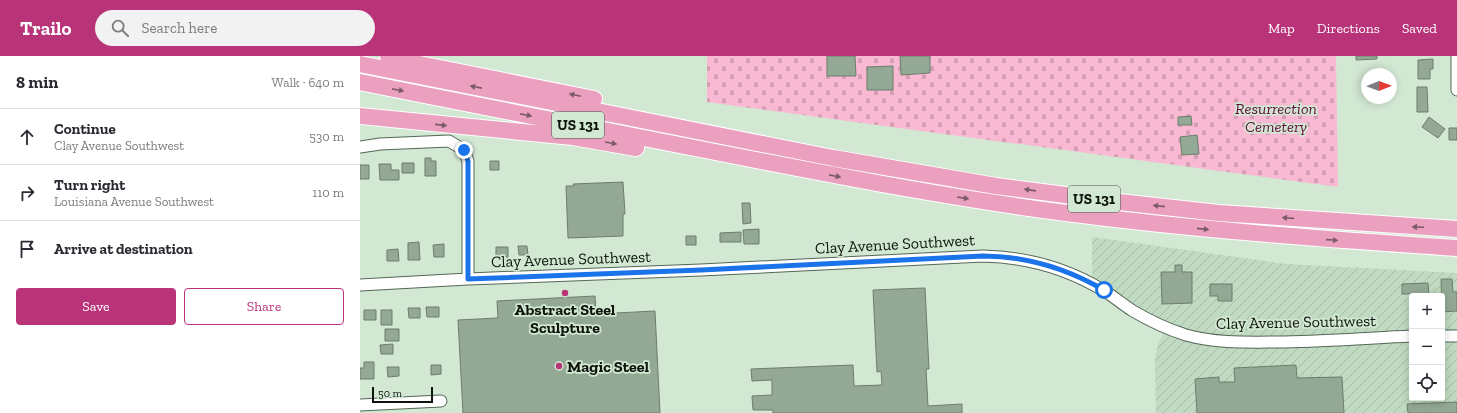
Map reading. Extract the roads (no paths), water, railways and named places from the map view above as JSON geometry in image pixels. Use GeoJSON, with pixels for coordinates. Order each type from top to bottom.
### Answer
{"type":"FeatureCollection","features":[{"type":"Feature","properties":{"kind":"highway"},"geometry":{"type":"LineString","coordinates":[[388,56],[640,110],[734,138]]}},
{"type":"Feature","properties":{"kind":"highway","name":"US 131"},"geometry":{"type":"LineString","coordinates":[[360,64],[734,138],[907,171],[996,186],[1112,201],[1248,215],[1457,229]]}},
{"type":"Feature","properties":{"kind":"highway","name":"US 131"},"geometry":{"type":"LineString","coordinates":[[360,82],[796,168],[957,197],[1130,221],[1317,239],[1457,248]]}},
{"type":"Feature","properties":{"kind":"highway"},"geometry":{"type":"LineString","coordinates":[[360,116],[573,137],[662,152],[796,168]]}},
{"type":"Feature","properties":{"kind":"street"},"geometry":{"type":"LineString","coordinates":[[1457,56],[1457,90]]}},
{"type":"Feature","properties":{"kind":"street"},"geometry":{"type":"LineString","coordinates":[[360,147],[380,144],[449,141],[464,150],[468,161],[468,279]]}},
{"type":"Feature","properties":{"kind":"street","name":"Clay Avenue Southwest"},"geometry":{"type":"LineString","coordinates":[[360,285],[1000,256],[1039,262],[1057,268],[1099,288],[1132,311],[1159,325],[1186,335],[1203,339],[1227,342],[1248,342],[1318,341],[1409,336]]}},
{"type":"Feature","properties":{"kind":"street"},"geometry":{"type":"LineString","coordinates":[[1445,336],[1457,336]]}},
{"type":"Feature","properties":{"kind":"street"},"geometry":{"type":"LineString","coordinates":[[360,405],[441,401]]}},
{"type":"Feature","properties":{"kind":"place","name":"Abstract Steel Sculpture"},"geometry":{"type":"Point","coordinates":[565,293]}},
{"type":"Feature","properties":{"kind":"place","name":"Magic Steel"},"geometry":{"type":"Point","coordinates":[559,366]}},
{"type":"Feature","properties":{"kind":"park label","name":"Resurrection Cemetery"},"geometry":{"type":"Point","coordinates":[1276,117]}}]}
